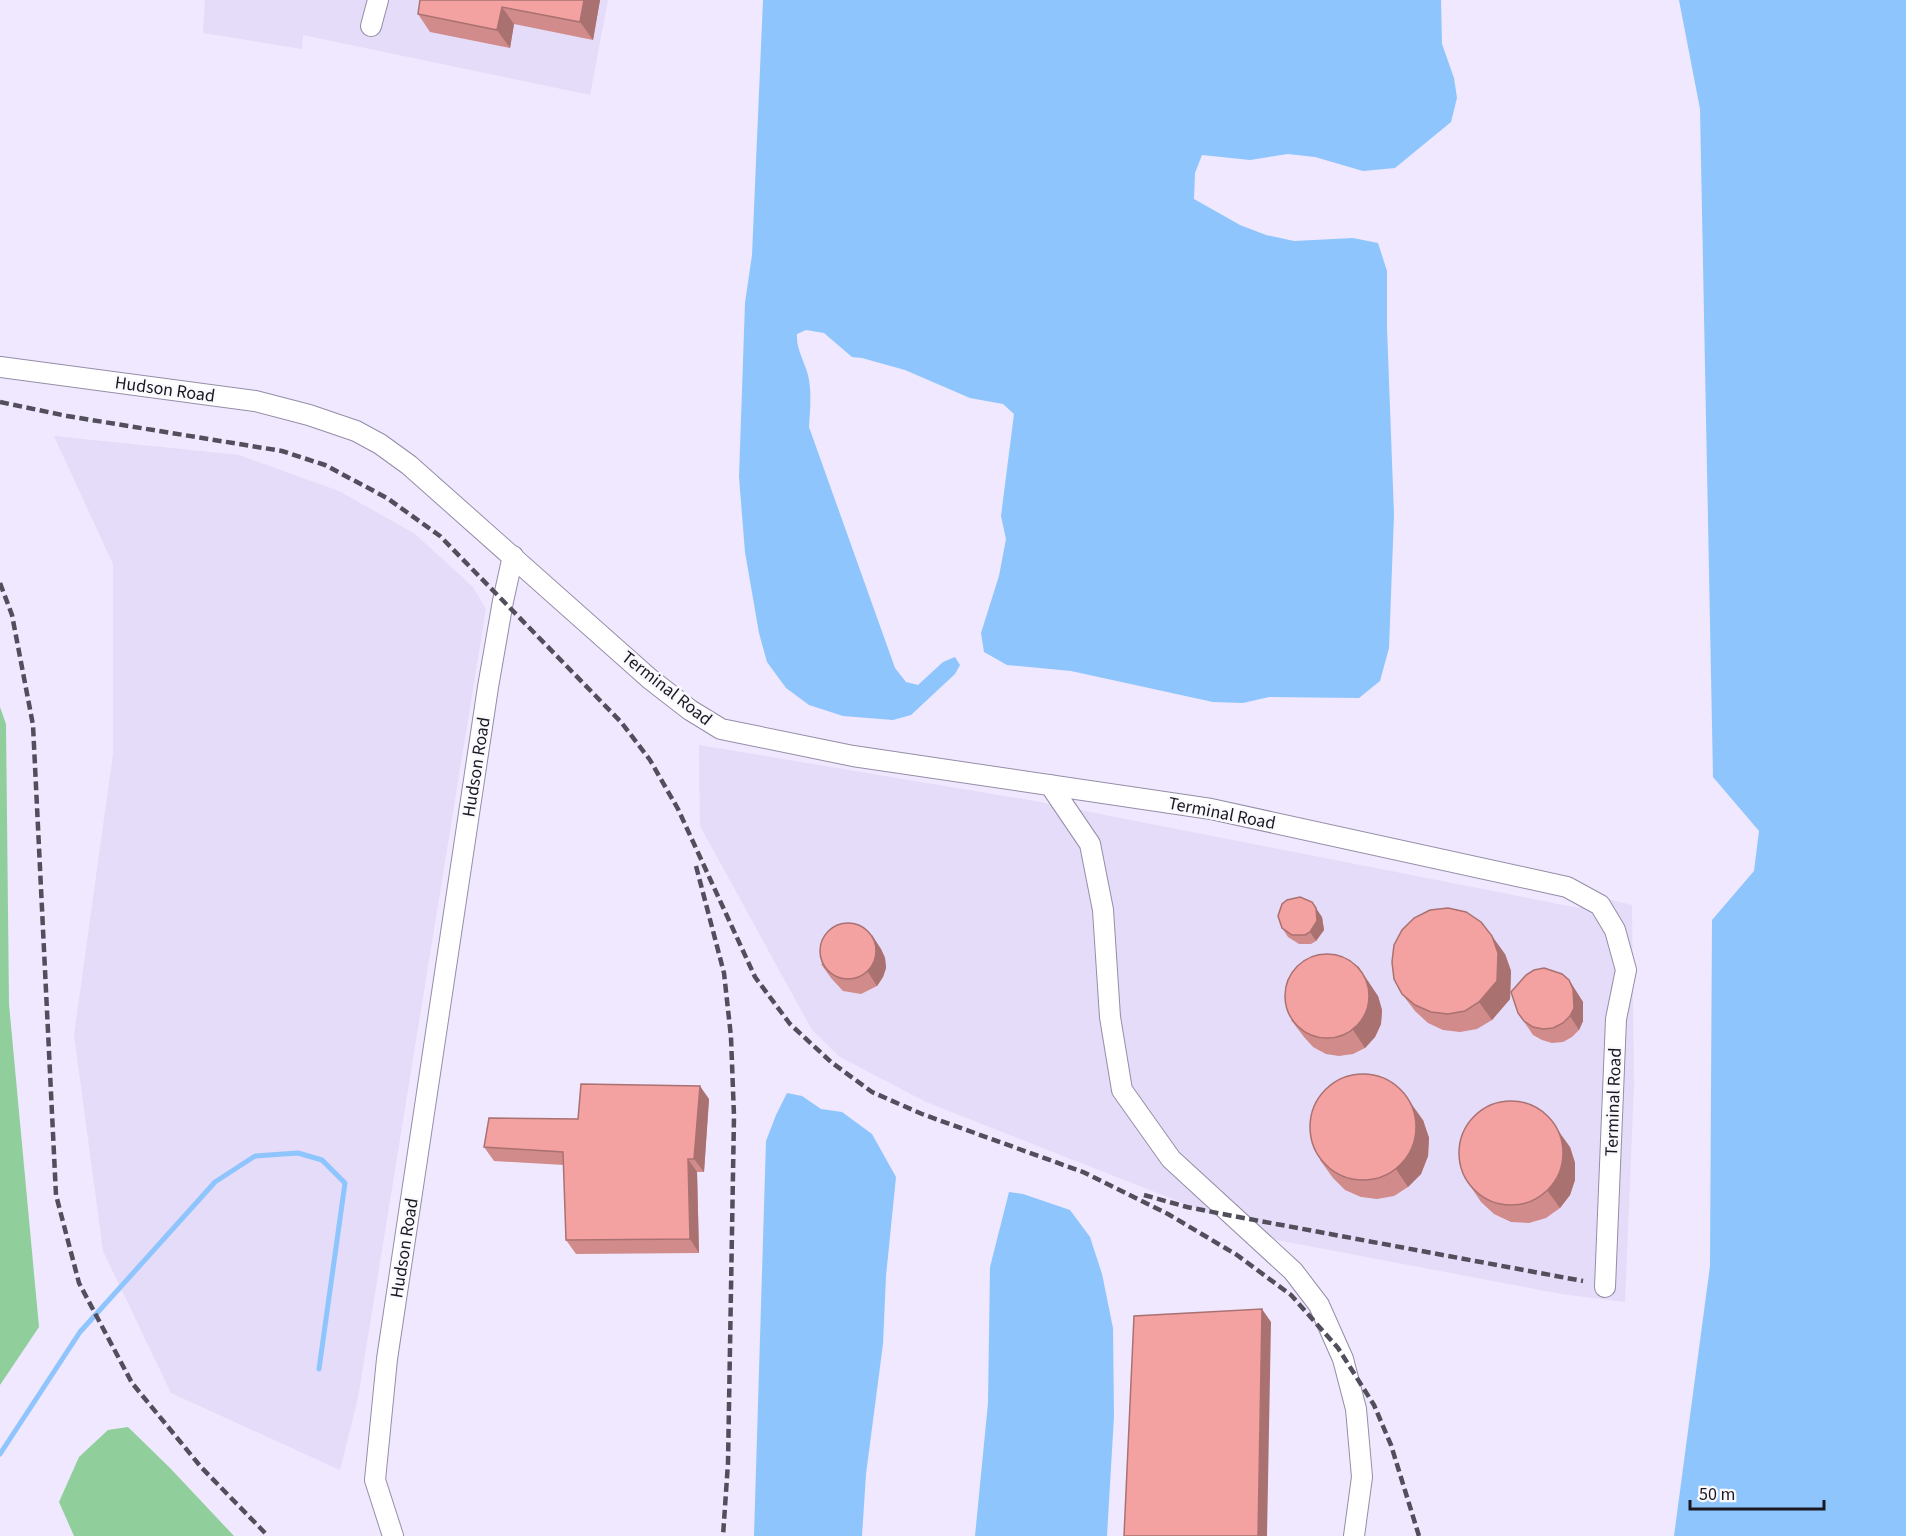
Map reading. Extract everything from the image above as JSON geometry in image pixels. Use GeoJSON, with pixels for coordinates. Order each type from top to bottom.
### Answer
{"type":"FeatureCollection","features":[{"type":"Feature","properties":{"kind":"street"},"geometry":{"type":"LineString","coordinates":[[371,26],[378,0]]}},
{"type":"Feature","properties":{"kind":"street","name":"Hudson Road"},"geometry":{"type":"LineString","coordinates":[[0,367],[255,401],[309,415],[356,431],[380,444],[409,465],[513,556],[488,687],[387,1359],[375,1480],[393,1536]]}},
{"type":"Feature","properties":{"kind":"street","name":"Terminal Road"},"geometry":{"type":"LineString","coordinates":[[513,556],[650,679],[690,710],[720,729],[853,756],[1211,809],[1567,887],[1600,905],[1616,930],[1626,970],[1616,1019],[1605,1287]]}},
{"type":"Feature","properties":{"kind":"street"},"geometry":{"type":"LineString","coordinates":[[1050,785],[1090,844],[1103,910],[1110,1017],[1122,1090],[1171,1159],[1293,1271],[1319,1305],[1343,1359],[1356,1409],[1362,1477],[1354,1536]]}},
{"type":"Feature","properties":{"kind":"shaded area"},"geometry":{"type":"Polygon","coordinates":[[[205,0],[608,0],[590,95],[303,35],[302,49],[203,33],[205,0]]]}},
{"type":"Feature","properties":{"kind":"shaded area"},"geometry":{"type":"Polygon","coordinates":[[[54,436],[239,455],[339,491],[415,534],[473,587],[486,609],[358,1398],[340,1470],[171,1393],[103,1251],[74,1035],[113,754],[113,564],[54,436]]]}},
{"type":"Feature","properties":{"kind":"shaded area"},"geometry":{"type":"Polygon","coordinates":[[[699,745],[1029,800],[1579,908],[1607,899],[1632,905],[1634,1087],[1625,1302],[1561,1294],[1277,1240],[926,1102],[840,1057],[812,1030],[700,826],[699,745]]]}},
{"type":"Feature","properties":{"kind":"green space"},"geometry":{"type":"Polygon","coordinates":[[[0,707],[6,724],[9,1004],[39,1327],[0,1385],[0,707]]]}},
{"type":"Feature","properties":{"kind":"green space"},"geometry":{"type":"Polygon","coordinates":[[[128,1427],[234,1536],[74,1536],[59,1502],[79,1457],[108,1430],[128,1427]]]}},
{"type":"Feature","properties":{"kind":"water"},"geometry":{"type":"Polygon","coordinates":[[[763,0],[1441,0],[1442,44],[1454,78],[1457,98],[1451,122],[1395,168],[1363,171],[1315,157],[1288,154],[1250,160],[1202,155],[1195,173],[1194,199],[1240,225],[1266,235],[1294,241],[1353,238],[1378,243],[1387,271],[1394,515],[1389,648],[1380,681],[1359,698],[1269,697],[1243,703],[1213,702],[1071,671],[1007,665],[984,652],[981,633],[999,576],[1006,539],[1001,516],[1014,414],[1003,404],[970,398],[905,370],[852,357],[824,333],[806,330],[797,334],[797,339],[809,381],[809,427],[895,668],[906,682],[918,685],[943,662],[955,657],[960,665],[955,674],[911,715],[893,720],[843,716],[809,705],[786,688],[767,662],[759,633],[745,552],[739,477],[745,303],[752,255],[763,0]]]}},
{"type":"Feature","properties":{"kind":"water"},"geometry":{"type":"Polygon","coordinates":[[[1679,0],[1906,0],[1906,1536],[1674,1536],[1710,1266],[1712,920],[1754,871],[1759,831],[1713,777],[1700,109],[1679,0]]]}},
{"type":"Feature","properties":{"kind":"water"},"geometry":{"type":"Polygon","coordinates":[[[787,1093],[802,1096],[821,1109],[842,1112],[872,1134],[896,1177],[886,1276],[883,1344],[866,1474],[862,1536],[754,1536],[766,1141],[787,1093]]]}},
{"type":"Feature","properties":{"kind":"water"},"geometry":{"type":"Polygon","coordinates":[[[1009,1192],[1023,1194],[1070,1210],[1090,1237],[1102,1274],[1113,1328],[1114,1416],[1107,1536],[975,1536],[988,1403],[990,1267],[1009,1192]]]}},
{"type":"Feature","properties":{"kind":"building"},"geometry":{"type":"Polygon","coordinates":[[[420,0],[584,0],[580,22],[502,7],[497,30],[418,14],[420,0]]]}},
{"type":"Feature","properties":{"kind":"building"},"geometry":{"type":"Polygon","coordinates":[[[1300,897],[1312,902],[1316,908],[1317,921],[1310,932],[1305,935],[1292,935],[1282,928],[1278,916],[1282,904],[1287,900],[1300,897]]]}},
{"type":"Feature","properties":{"kind":"building"},"geometry":{"type":"Polygon","coordinates":[[[1448,908],[1466,912],[1481,922],[1492,936],[1498,953],[1497,981],[1479,1002],[1465,1011],[1448,1014],[1431,1012],[1415,1005],[1402,994],[1394,979],[1392,962],[1394,945],[1402,930],[1414,918],[1430,910],[1448,908]]]}},
{"type":"Feature","properties":{"kind":"building"},"geometry":{"type":"Polygon","coordinates":[[[842,923],[854,923],[864,927],[872,935],[876,951],[872,967],[864,975],[854,979],[842,979],[832,975],[824,967],[820,957],[820,945],[824,935],[832,927],[842,923]]]}},
{"type":"Feature","properties":{"kind":"building"},"geometry":{"type":"Polygon","coordinates":[[[1319,954],[1335,954],[1351,961],[1362,972],[1369,988],[1366,1012],[1357,1026],[1335,1038],[1319,1038],[1303,1031],[1292,1020],[1285,1004],[1285,988],[1292,972],[1303,961],[1319,954]]]}},
{"type":"Feature","properties":{"kind":"building"},"geometry":{"type":"Polygon","coordinates":[[[1544,968],[1562,974],[1569,980],[1573,989],[1574,1008],[1563,1023],[1553,1028],[1543,1029],[1533,1027],[1524,1021],[1518,1013],[1511,992],[1526,975],[1544,968]]]}},
{"type":"Feature","properties":{"kind":"building"},"geometry":{"type":"Polygon","coordinates":[[[1363,1074],[1383,1078],[1401,1089],[1412,1107],[1416,1127],[1412,1147],[1401,1165],[1383,1176],[1363,1180],[1343,1176],[1325,1165],[1314,1147],[1310,1127],[1314,1107],[1325,1089],[1343,1078],[1363,1074]]]}},
{"type":"Feature","properties":{"kind":"building"},"geometry":{"type":"Polygon","coordinates":[[[581,1084],[700,1086],[694,1159],[688,1159],[690,1239],[566,1240],[563,1152],[484,1147],[489,1118],[578,1119],[581,1084]]]}},
{"type":"Feature","properties":{"kind":"building"},"geometry":{"type":"Polygon","coordinates":[[[1511,1101],[1531,1105],[1548,1116],[1559,1133],[1563,1153],[1559,1173],[1548,1190],[1531,1201],[1511,1205],[1491,1201],[1474,1190],[1463,1173],[1459,1153],[1463,1133],[1474,1116],[1491,1105],[1511,1101]]]}},
{"type":"Feature","properties":{"kind":"building"},"geometry":{"type":"Polygon","coordinates":[[[1262,1309],[1258,1536],[1124,1536],[1134,1316],[1262,1309]]]}},
{"type":"Feature","properties":{"kind":"waterway"},"geometry":{"type":"LineString","coordinates":[[0,1454],[80,1332],[215,1182],[255,1156],[298,1153],[322,1160],[345,1183],[319,1369]]}},
{"type":"Feature","properties":{"kind":"railway"},"geometry":{"type":"LineString","coordinates":[[0,402],[67,416],[282,451],[325,465],[387,498],[440,536],[621,722],[650,760],[678,809],[755,977],[790,1024],[831,1062],[872,1092],[922,1114],[1083,1172],[1168,1214],[1237,1255],[1291,1295],[1338,1348],[1374,1405],[1391,1445],[1419,1536]]}},
{"type":"Feature","properties":{"kind":"railway"},"geometry":{"type":"LineString","coordinates":[[0,583],[12,615],[33,725],[56,1195],[79,1283],[132,1383],[201,1467],[268,1536]]}},
{"type":"Feature","properties":{"kind":"railway"},"geometry":{"type":"LineString","coordinates":[[696,866],[724,973],[731,1037],[734,1116],[728,1463],[723,1536]]}},
{"type":"Feature","properties":{"kind":"railway"},"geometry":{"type":"LineString","coordinates":[[1144,1195],[1187,1207],[1583,1281]]}}]}
